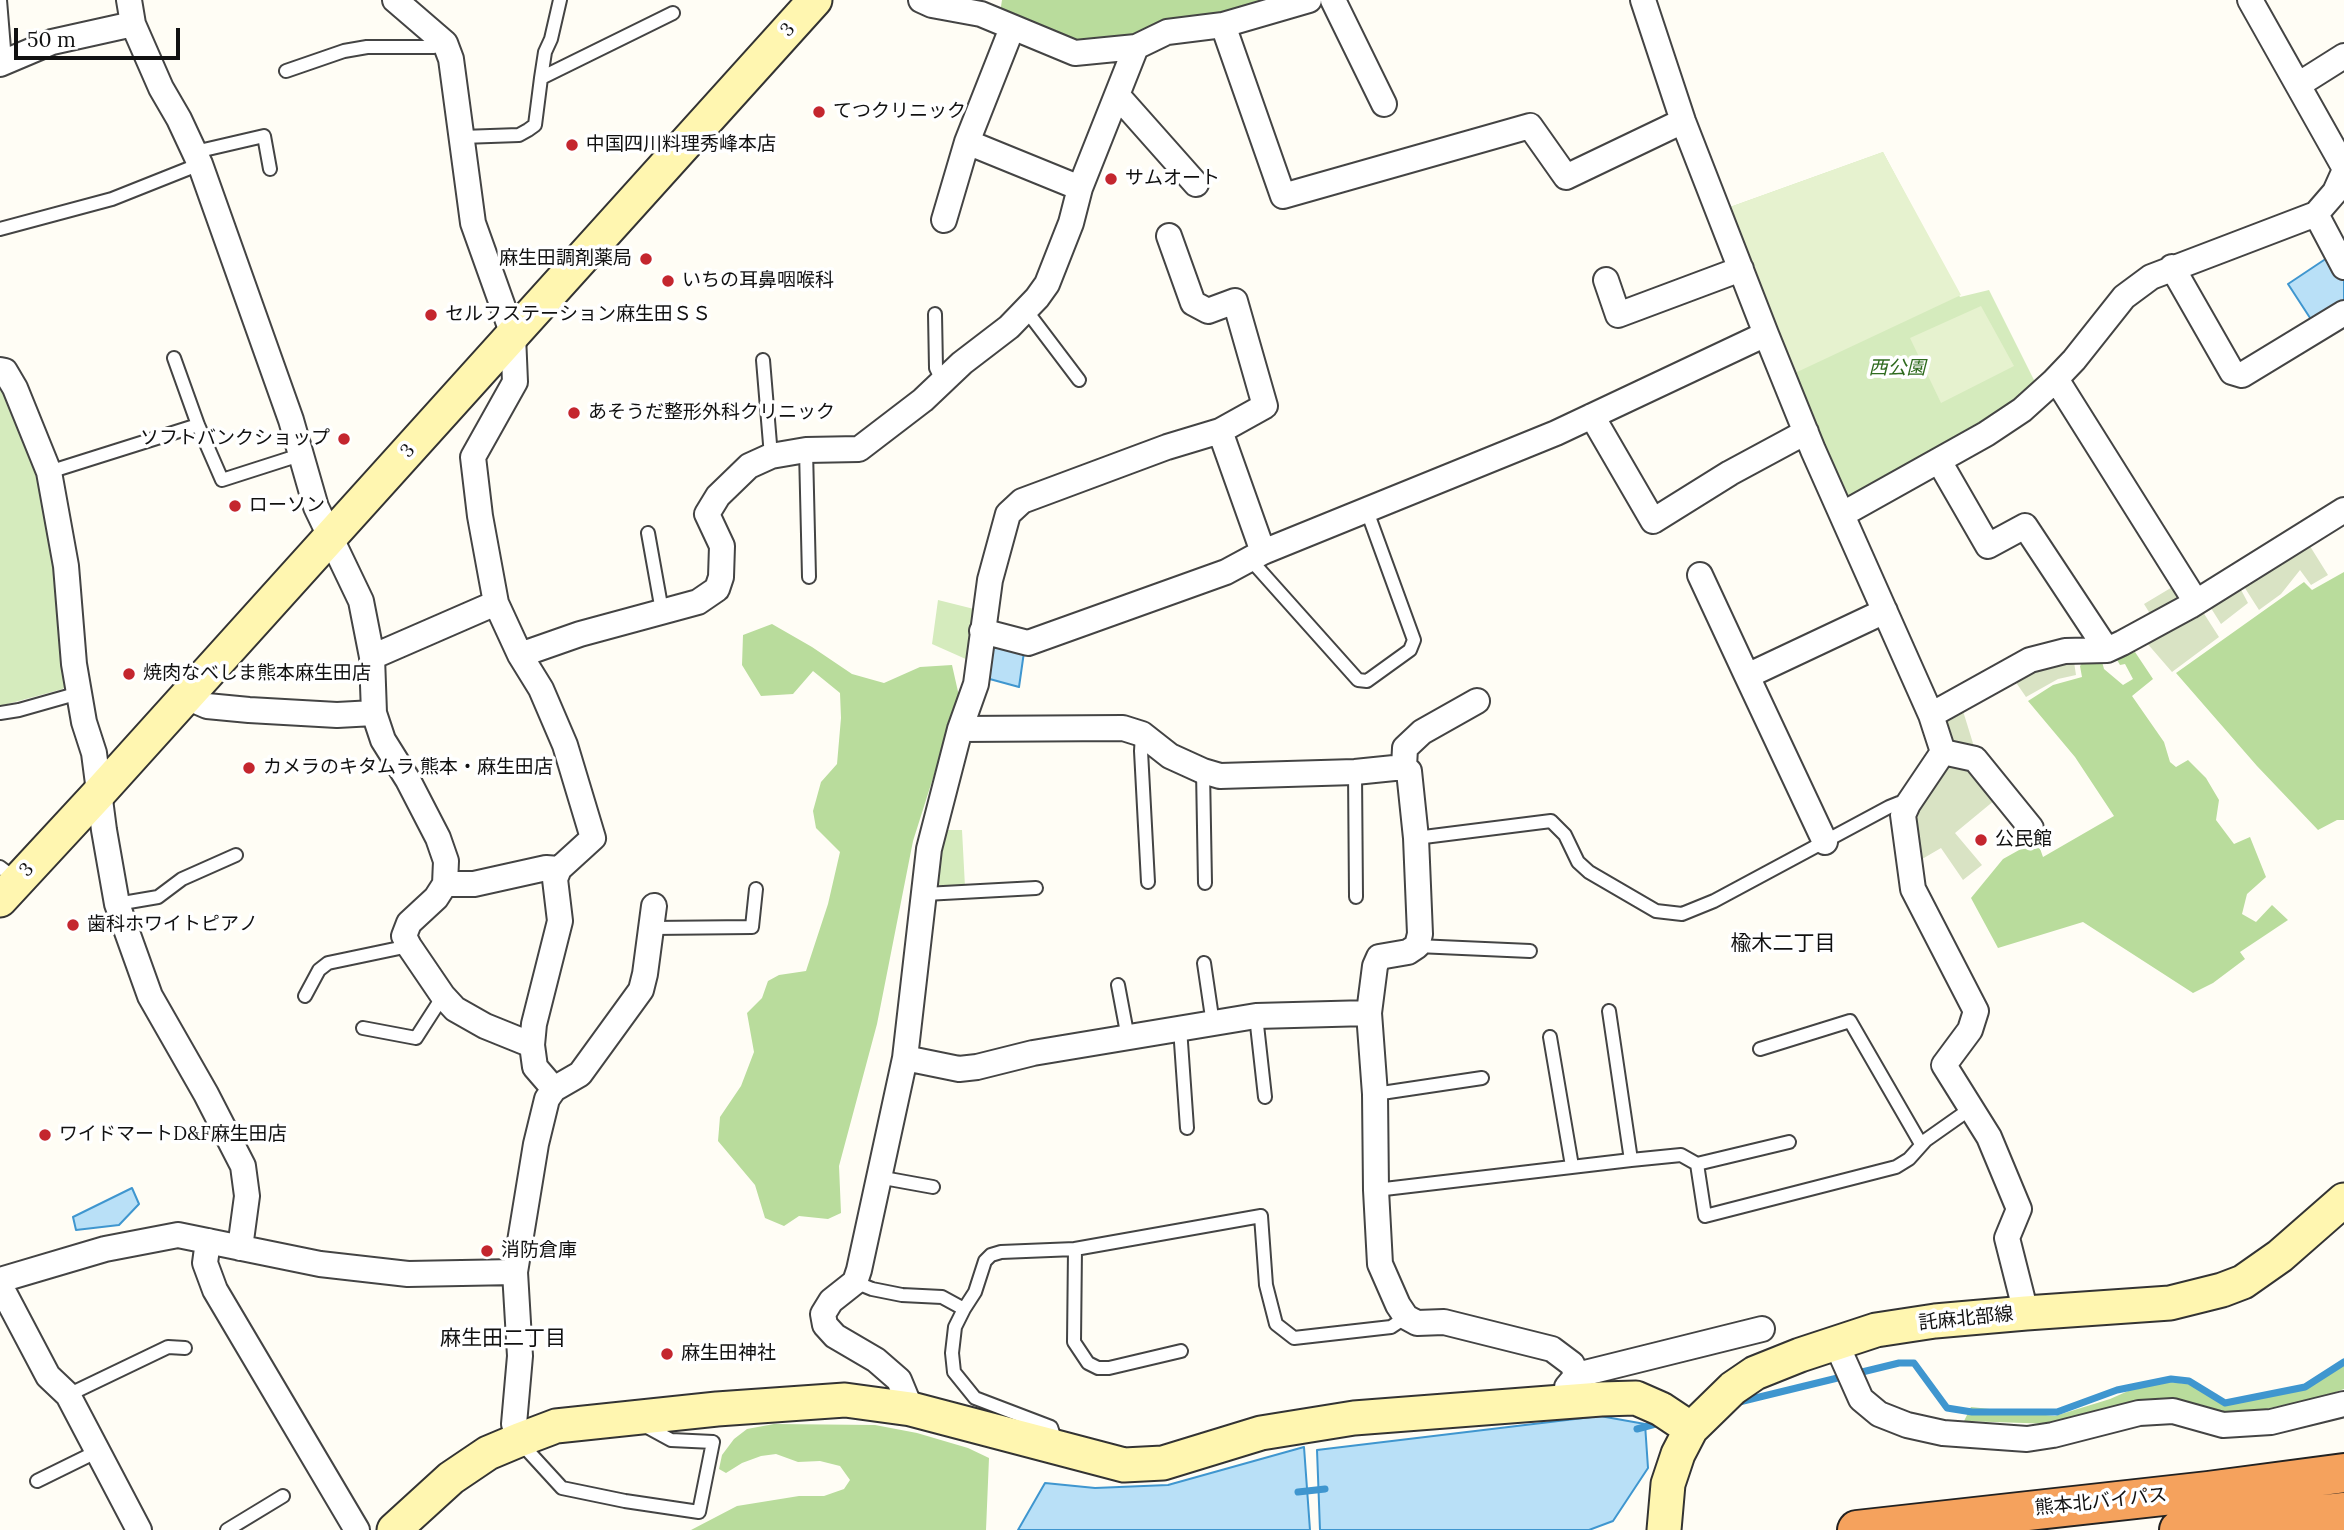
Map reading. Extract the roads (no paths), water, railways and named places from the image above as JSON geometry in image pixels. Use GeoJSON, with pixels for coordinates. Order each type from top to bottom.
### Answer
{"type":"FeatureCollection","features":[{"type":"Feature","properties":{"kind":"highway","name":"熊本北バイパス"},"geometry":{"type":"LineString","coordinates":[[1857,1530],[2344,1473]]}},
{"type":"Feature","properties":{"kind":"highway"},"geometry":{"type":"LineString","coordinates":[[2198,1529],[2344,1512]]}},
{"type":"Feature","properties":{"kind":"street","name":"3"},"geometry":{"type":"LineString","coordinates":[[6,882],[100,792],[815,0]]}},
{"type":"Feature","properties":{"kind":"street"},"geometry":{"type":"LineString","coordinates":[[921,0],[932,5],[981,14],[1075,53],[1136,47],[1167,32],[1223,25],[1309,0]]}},
{"type":"Feature","properties":{"kind":"street"},"geometry":{"type":"LineString","coordinates":[[1333,0],[1384,104]]}},
{"type":"Feature","properties":{"kind":"street"},"geometry":{"type":"LineString","coordinates":[[1643,0],[1683,121],[1805,432],[1931,715],[1943,752]]}},
{"type":"Feature","properties":{"kind":"street"},"geometry":{"type":"LineString","coordinates":[[1843,514],[1986,434],[2022,410],[2056,379],[2124,297],[2151,277],[2316,214],[2335,192],[2343,163],[2250,0]]}},
{"type":"Feature","properties":{"kind":"street"},"geometry":{"type":"LineString","coordinates":[[399,1],[445,43],[451,59],[473,223],[513,335],[514,382],[473,457],[480,516],[496,603],[520,655],[541,689],[565,745],[593,838],[559,869],[555,879],[560,921],[534,1024],[532,1045],[535,1067],[554,1089]]}},
{"type":"Feature","properties":{"kind":"street"},"geometry":{"type":"LineString","coordinates":[[3,62],[131,12],[161,88],[179,118],[197,158],[291,420],[316,507],[361,601],[372,657],[374,713],[383,740],[408,780],[438,838],[446,861],[445,884],[436,898],[409,923],[404,936],[443,996],[455,1009],[485,1026],[532,1045]]}},
{"type":"Feature","properties":{"kind":"street"},"geometry":{"type":"LineString","coordinates":[[1223,25],[1283,196],[1530,125],[1566,177],[1683,121]]}},
{"type":"Feature","properties":{"kind":"street"},"geometry":{"type":"LineString","coordinates":[[944,220],[967,142],[1013,29]]}},
{"type":"Feature","properties":{"kind":"street"},"geometry":{"type":"LineString","coordinates":[[520,655],[580,634],[698,602],[717,589],[721,577],[722,546],[707,514],[718,496],[749,466],[771,456],[806,450],[859,449],[923,400],[942,380],[993,341],[1026,310],[1047,284],[1071,223],[1080,188],[1136,47]]}},
{"type":"Feature","properties":{"kind":"street"},"geometry":{"type":"LineString","coordinates":[[2298,85],[2344,56]]}},
{"type":"Feature","properties":{"kind":"street"},"geometry":{"type":"LineString","coordinates":[[1117,95],[1196,184]]}},
{"type":"Feature","properties":{"kind":"street"},"geometry":{"type":"LineString","coordinates":[[967,142],[1080,188]]}},
{"type":"Feature","properties":{"kind":"street"},"geometry":{"type":"LineString","coordinates":[[2316,214],[2342,261]]}},
{"type":"Feature","properties":{"kind":"street"},"geometry":{"type":"LineString","coordinates":[[911,1409],[900,1380],[876,1360],[835,1336],[825,1325],[823,1314],[831,1301],[855,1282],[859,1270],[905,1058],[929,849],[960,729],[976,684],[990,580],[1008,514],[1022,501],[1167,447],[1220,431],[1265,406],[1235,301],[1208,311],[1193,303],[1169,236]]}},
{"type":"Feature","properties":{"kind":"street"},"geometry":{"type":"LineString","coordinates":[[2172,267],[2232,372],[2242,375],[2344,313]]}},
{"type":"Feature","properties":{"kind":"street"},"geometry":{"type":"LineString","coordinates":[[1606,280],[1618,315],[1741,268]]}},
{"type":"Feature","properties":{"kind":"street"},"geometry":{"type":"LineString","coordinates":[[982,631],[1028,643],[1226,572],[1256,555],[1532,443],[1766,334]]}},
{"type":"Feature","properties":{"kind":"street"},"geometry":{"type":"LineString","coordinates":[[0,370],[5,371],[15,388],[49,472],[66,566],[74,664],[84,722],[94,753],[117,904],[150,996],[243,1166],[247,1196],[240,1248]]}},
{"type":"Feature","properties":{"kind":"street"},"geometry":{"type":"LineString","coordinates":[[2056,379],[2196,603]]}},
{"type":"Feature","properties":{"kind":"street"},"geometry":{"type":"LineString","coordinates":[[1592,416],[1653,521],[1730,472],[1805,432]]}},
{"type":"Feature","properties":{"kind":"street"},"geometry":{"type":"LineString","coordinates":[[1220,431],[1256,555]]}},
{"type":"Feature","properties":{"kind":"street"},"geometry":{"type":"LineString","coordinates":[[1939,461],[1988,547],[2025,526],[2107,650]]}},
{"type":"Feature","properties":{"kind":"street"},"geometry":{"type":"LineString","coordinates":[[1931,715],[2030,660],[2065,651],[2107,650],[2196,603],[2344,510]]}},
{"type":"Feature","properties":{"kind":"street"},"geometry":{"type":"LineString","coordinates":[[1700,575],[1825,842]]}},
{"type":"Feature","properties":{"kind":"street"},"geometry":{"type":"LineString","coordinates":[[372,657],[496,603]]}},
{"type":"Feature","properties":{"kind":"street"},"geometry":{"type":"LineString","coordinates":[[1747,676],[1885,611]]}},
{"type":"Feature","properties":{"kind":"street"},"geometry":{"type":"LineString","coordinates":[[186,697],[207,706],[249,710],[337,715],[374,713]]}},
{"type":"Feature","properties":{"kind":"street"},"geometry":{"type":"LineString","coordinates":[[1404,767],[1405,748],[1422,732],[1477,701]]}},
{"type":"Feature","properties":{"kind":"street"},"geometry":{"type":"LineString","coordinates":[[960,729],[1123,728],[1142,734],[1170,756],[1220,776],[1355,772],[1404,767],[1409,771],[1416,838],[1420,934],[1417,946],[1408,952],[1380,957],[1375,966],[1369,1013],[1375,1094],[1380,1264],[1406,1317],[1417,1323],[1444,1322],[1552,1349],[1572,1364],[1572,1388]]}},
{"type":"Feature","properties":{"kind":"street"},"geometry":{"type":"LineString","coordinates":[[1943,752],[1903,815],[1913,889],[1976,1011],[1970,1030],[1944,1065],[1989,1137],[2020,1209],[2007,1238],[2026,1313]]}},
{"type":"Feature","properties":{"kind":"street"},"geometry":{"type":"LineString","coordinates":[[1943,752],[1975,759],[2031,828]]}},
{"type":"Feature","properties":{"kind":"street"},"geometry":{"type":"LineString","coordinates":[[445,884],[474,884],[547,868],[559,869]]}},
{"type":"Feature","properties":{"kind":"street"},"geometry":{"type":"LineString","coordinates":[[522,1438],[514,1424],[520,1356],[515,1272],[536,1144],[547,1099],[554,1089],[580,1074],[641,990],[653,917]]}},
{"type":"Feature","properties":{"kind":"street"},"geometry":{"type":"LineString","coordinates":[[905,1058],[959,1069],[1033,1052],[1256,1016],[1369,1013]]}},
{"type":"Feature","properties":{"kind":"street","name":"託麻北部線"},"geometry":{"type":"LineString","coordinates":[[1664,1530],[1668,1484],[1678,1454],[1691,1429],[1733,1388],[1755,1373],[1876,1330],[1935,1321],[2170,1303],[2222,1290],[2243,1282],[2280,1256],[2344,1199]]}},
{"type":"Feature","properties":{"kind":"street"},"geometry":{"type":"LineString","coordinates":[[139,1530],[68,1395],[48,1376],[0,1283],[105,1249],[178,1235],[320,1264],[408,1274],[515,1272]]}},
{"type":"Feature","properties":{"kind":"street"},"geometry":{"type":"LineString","coordinates":[[208,1241],[205,1263],[215,1290],[357,1530]]}},
{"type":"Feature","properties":{"kind":"street"},"geometry":{"type":"LineString","coordinates":[[394,1530],[452,1478],[488,1453],[556,1426],[717,1409],[845,1400],[911,1409],[1124,1465],[1163,1463],[1261,1433],[1572,1388],[1762,1329]]}},
{"type":"Feature","properties":{"kind":"street"},"geometry":{"type":"LineString","coordinates":[[1836,1343],[1861,1398],[1879,1414],[1907,1425],[1943,1433],[2027,1438],[2053,1435],[2138,1413],[2173,1411],[2223,1425],[2271,1422],[2344,1404]]}},
{"type":"Feature","properties":{"kind":"street"},"geometry":{"type":"LineString","coordinates":[[1572,1388],[1636,1398],[1661,1409],[1691,1429]]}},
{"type":"Feature","properties":{"kind":"lane"},"geometry":{"type":"LineString","coordinates":[[1,0],[3,62]]}},
{"type":"Feature","properties":{"kind":"lane"},"geometry":{"type":"LineString","coordinates":[[463,138],[519,135],[535,125],[545,52],[551,39],[560,0]]}},
{"type":"Feature","properties":{"kind":"lane"},"geometry":{"type":"LineString","coordinates":[[541,78],[673,13]]}},
{"type":"Feature","properties":{"kind":"lane"},"geometry":{"type":"LineString","coordinates":[[286,71],[326,56],[355,49],[434,47],[445,43]]}},
{"type":"Feature","properties":{"kind":"lane"},"geometry":{"type":"LineString","coordinates":[[0,229],[112,199],[197,158],[264,136],[270,169]]}},
{"type":"Feature","properties":{"kind":"lane"},"geometry":{"type":"LineString","coordinates":[[1026,310],[1079,380]]}},
{"type":"Feature","properties":{"kind":"lane"},"geometry":{"type":"LineString","coordinates":[[935,314],[936,368],[942,380]]}},
{"type":"Feature","properties":{"kind":"lane"},"geometry":{"type":"LineString","coordinates":[[174,358],[198,425],[222,480],[300,455]]}},
{"type":"Feature","properties":{"kind":"lane"},"geometry":{"type":"LineString","coordinates":[[763,360],[771,456]]}},
{"type":"Feature","properties":{"kind":"lane"},"geometry":{"type":"LineString","coordinates":[[49,472],[198,425]]}},
{"type":"Feature","properties":{"kind":"lane"},"geometry":{"type":"LineString","coordinates":[[806,450],[809,577]]}},
{"type":"Feature","properties":{"kind":"lane"},"geometry":{"type":"LineString","coordinates":[[1256,555],[1358,680],[1367,681],[1410,650],[1413,640],[1367,511]]}},
{"type":"Feature","properties":{"kind":"lane"},"geometry":{"type":"LineString","coordinates":[[648,533],[662,611]]}},
{"type":"Feature","properties":{"kind":"lane"},"geometry":{"type":"LineString","coordinates":[[0,713],[79,693]]}},
{"type":"Feature","properties":{"kind":"lane"},"geometry":{"type":"LineString","coordinates":[[1142,734],[1148,882]]}},
{"type":"Feature","properties":{"kind":"lane"},"geometry":{"type":"LineString","coordinates":[[1203,771],[1205,883]]}},
{"type":"Feature","properties":{"kind":"lane"},"geometry":{"type":"LineString","coordinates":[[1355,772],[1356,897]]}},
{"type":"Feature","properties":{"kind":"lane"},"geometry":{"type":"LineString","coordinates":[[1416,838],[1551,821],[1565,835],[1578,862],[1588,872],[1656,911],[1682,914],[1699,909],[1889,807],[1899,803],[1908,804]]}},
{"type":"Feature","properties":{"kind":"lane"},"geometry":{"type":"LineString","coordinates":[[117,904],[158,897],[182,879],[236,855]]}},
{"type":"Feature","properties":{"kind":"lane"},"geometry":{"type":"LineString","coordinates":[[925,894],[1036,888]]}},
{"type":"Feature","properties":{"kind":"lane"},"geometry":{"type":"LineString","coordinates":[[653,917],[752,927],[756,889]]}},
{"type":"Feature","properties":{"kind":"lane"},"geometry":{"type":"LineString","coordinates":[[305,996],[319,970],[328,963],[409,946]]}},
{"type":"Feature","properties":{"kind":"lane"},"geometry":{"type":"LineString","coordinates":[[1417,946],[1530,951]]}},
{"type":"Feature","properties":{"kind":"lane"},"geometry":{"type":"LineString","coordinates":[[1204,963],[1213,1024]]}},
{"type":"Feature","properties":{"kind":"lane"},"geometry":{"type":"LineString","coordinates":[[1118,985],[1128,1038]]}},
{"type":"Feature","properties":{"kind":"lane"},"geometry":{"type":"LineString","coordinates":[[362,1028],[416,1038],[443,996]]}},
{"type":"Feature","properties":{"kind":"lane"},"geometry":{"type":"LineString","coordinates":[[1608,1011],[1631,1160]]}},
{"type":"Feature","properties":{"kind":"lane"},"geometry":{"type":"LineString","coordinates":[[1256,1016],[1265,1097]]}},
{"type":"Feature","properties":{"kind":"lane"},"geometry":{"type":"LineString","coordinates":[[1760,1049],[1850,1021],[1921,1144]]}},
{"type":"Feature","properties":{"kind":"lane"},"geometry":{"type":"LineString","coordinates":[[1180,1028],[1187,1128]]}},
{"type":"Feature","properties":{"kind":"lane"},"geometry":{"type":"LineString","coordinates":[[1549,1037],[1572,1166]]}},
{"type":"Feature","properties":{"kind":"lane"},"geometry":{"type":"LineString","coordinates":[[1375,1094],[1482,1078]]}},
{"type":"Feature","properties":{"kind":"lane"},"geometry":{"type":"LineString","coordinates":[[1697,1164],[1704,1216],[1896,1167],[1909,1160],[1921,1144],[1970,1109]]}},
{"type":"Feature","properties":{"kind":"lane"},"geometry":{"type":"LineString","coordinates":[[1376,1190],[1631,1160],[1681,1156],[1697,1164],[1789,1142]]}},
{"type":"Feature","properties":{"kind":"lane"},"geometry":{"type":"LineString","coordinates":[[878,1177],[933,1187]]}},
{"type":"Feature","properties":{"kind":"lane"},"geometry":{"type":"LineString","coordinates":[[1058,1448],[1051,1427],[975,1398],[954,1372],[952,1353],[955,1327],[975,1292],[985,1261],[991,1255],[1001,1252],[1075,1249],[1261,1216],[1266,1285],[1276,1324],[1294,1338],[1391,1326],[1406,1317]]}},
{"type":"Feature","properties":{"kind":"lane"},"geometry":{"type":"LineString","coordinates":[[1075,1249],[1074,1342],[1088,1363],[1098,1368],[1109,1368],[1181,1352]]}},
{"type":"Feature","properties":{"kind":"lane"},"geometry":{"type":"LineString","coordinates":[[855,1282],[872,1289],[902,1295],[942,1297],[964,1309]]}},
{"type":"Feature","properties":{"kind":"lane"},"geometry":{"type":"LineString","coordinates":[[68,1395],[168,1347],[185,1348]]}},
{"type":"Feature","properties":{"kind":"lane"},"geometry":{"type":"LineString","coordinates":[[522,1438],[529,1452],[562,1488],[625,1502],[699,1512],[713,1442],[671,1440],[649,1428],[643,1417]]}},
{"type":"Feature","properties":{"kind":"lane"},"geometry":{"type":"LineString","coordinates":[[37,1481],[98,1451]]}},
{"type":"Feature","properties":{"kind":"lane"},"geometry":{"type":"LineString","coordinates":[[227,1530],[283,1496]]}},
{"type":"Feature","properties":{"kind":"water"},"geometry":{"type":"Polygon","coordinates":[[[2330,256],[2344,281],[2344,304],[2314,324],[2288,284],[2330,256]]]}},
{"type":"Feature","properties":{"kind":"water"},"geometry":{"type":"Polygon","coordinates":[[[989,641],[1024,652],[1019,687],[986,678],[989,641]]]}},
{"type":"Feature","properties":{"kind":"water"},"geometry":{"type":"Polygon","coordinates":[[[132,1188],[139,1204],[119,1225],[76,1230],[73,1217],[132,1188]]]}},
{"type":"Feature","properties":{"kind":"water"},"geometry":{"type":"Polygon","coordinates":[[[1600,1416],[1645,1424],[1648,1468],[1613,1521],[1589,1530],[1320,1530],[1317,1450],[1600,1416]]]}},
{"type":"Feature","properties":{"kind":"water"},"geometry":{"type":"Polygon","coordinates":[[[1304,1447],[1310,1530],[1018,1530],[1045,1483],[1095,1488],[1168,1485],[1304,1447]]]}},
{"type":"Feature","properties":{"kind":"waterway"},"geometry":{"type":"LineString","coordinates":[[1735,1403],[1899,1363],[1914,1363],[1947,1408],[1972,1412],[2057,1412],[2117,1390],[2171,1379],[2189,1381],[2225,1403],[2305,1387],[2344,1362]]}},
{"type":"Feature","properties":{"kind":"waterway"},"geometry":{"type":"LineString","coordinates":[[1637,1429],[1663,1422]]}},
{"type":"Feature","properties":{"kind":"waterway"},"geometry":{"type":"LineString","coordinates":[[1298,1492],[1325,1489]]}},
{"type":"Feature","properties":{"kind":"place","name":"てつクリニック"},"geometry":{"type":"Point","coordinates":[819,112]}},
{"type":"Feature","properties":{"kind":"place","name":"中国四川料理秀峰本店"},"geometry":{"type":"Point","coordinates":[572,145]}},
{"type":"Feature","properties":{"kind":"place","name":"サムオート"},"geometry":{"type":"Point","coordinates":[1111,179]}},
{"type":"Feature","properties":{"kind":"place","name":"麻生田調剤薬局"},"geometry":{"type":"Point","coordinates":[646,259]}},
{"type":"Feature","properties":{"kind":"place","name":"いちの耳鼻咽喉科"},"geometry":{"type":"Point","coordinates":[668,281]}},
{"type":"Feature","properties":{"kind":"place","name":"セルフステーション麻生田ＳＳ"},"geometry":{"type":"Point","coordinates":[431,315]}},
{"type":"Feature","properties":{"kind":"place","name":"あそうだ整形外科クリニック"},"geometry":{"type":"Point","coordinates":[574,413]}},
{"type":"Feature","properties":{"kind":"place","name":"ソフトバンクショップ"},"geometry":{"type":"Point","coordinates":[344,439]}},
{"type":"Feature","properties":{"kind":"place","name":"ローソン"},"geometry":{"type":"Point","coordinates":[235,506]}},
{"type":"Feature","properties":{"kind":"place","name":"焼肉なべしま熊本麻生田店"},"geometry":{"type":"Point","coordinates":[129,674]}},
{"type":"Feature","properties":{"kind":"place","name":"カメラのキタムラ 熊本・麻生田店"},"geometry":{"type":"Point","coordinates":[249,768]}},
{"type":"Feature","properties":{"kind":"place","name":"公民館"},"geometry":{"type":"Point","coordinates":[1981,840]}},
{"type":"Feature","properties":{"kind":"place","name":"歯科ホワイトピアノ"},"geometry":{"type":"Point","coordinates":[73,925]}},
{"type":"Feature","properties":{"kind":"place","name":"ワイドマートD&F麻生田店"},"geometry":{"type":"Point","coordinates":[45,1135]}},
{"type":"Feature","properties":{"kind":"place","name":"消防倉庫"},"geometry":{"type":"Point","coordinates":[487,1251]}},
{"type":"Feature","properties":{"kind":"place","name":"麻生田神社"},"geometry":{"type":"Point","coordinates":[667,1354]}},
{"type":"Feature","properties":{"kind":"district","name":"楡木二丁目"},"geometry":{"type":"Point","coordinates":[1783,944]}},
{"type":"Feature","properties":{"kind":"district","name":"麻生田二丁目"},"geometry":{"type":"Point","coordinates":[503,1339]}},
{"type":"Feature","properties":{"kind":"park label","name":"西公園"},"geometry":{"type":"Point","coordinates":[1897,369]}}]}
